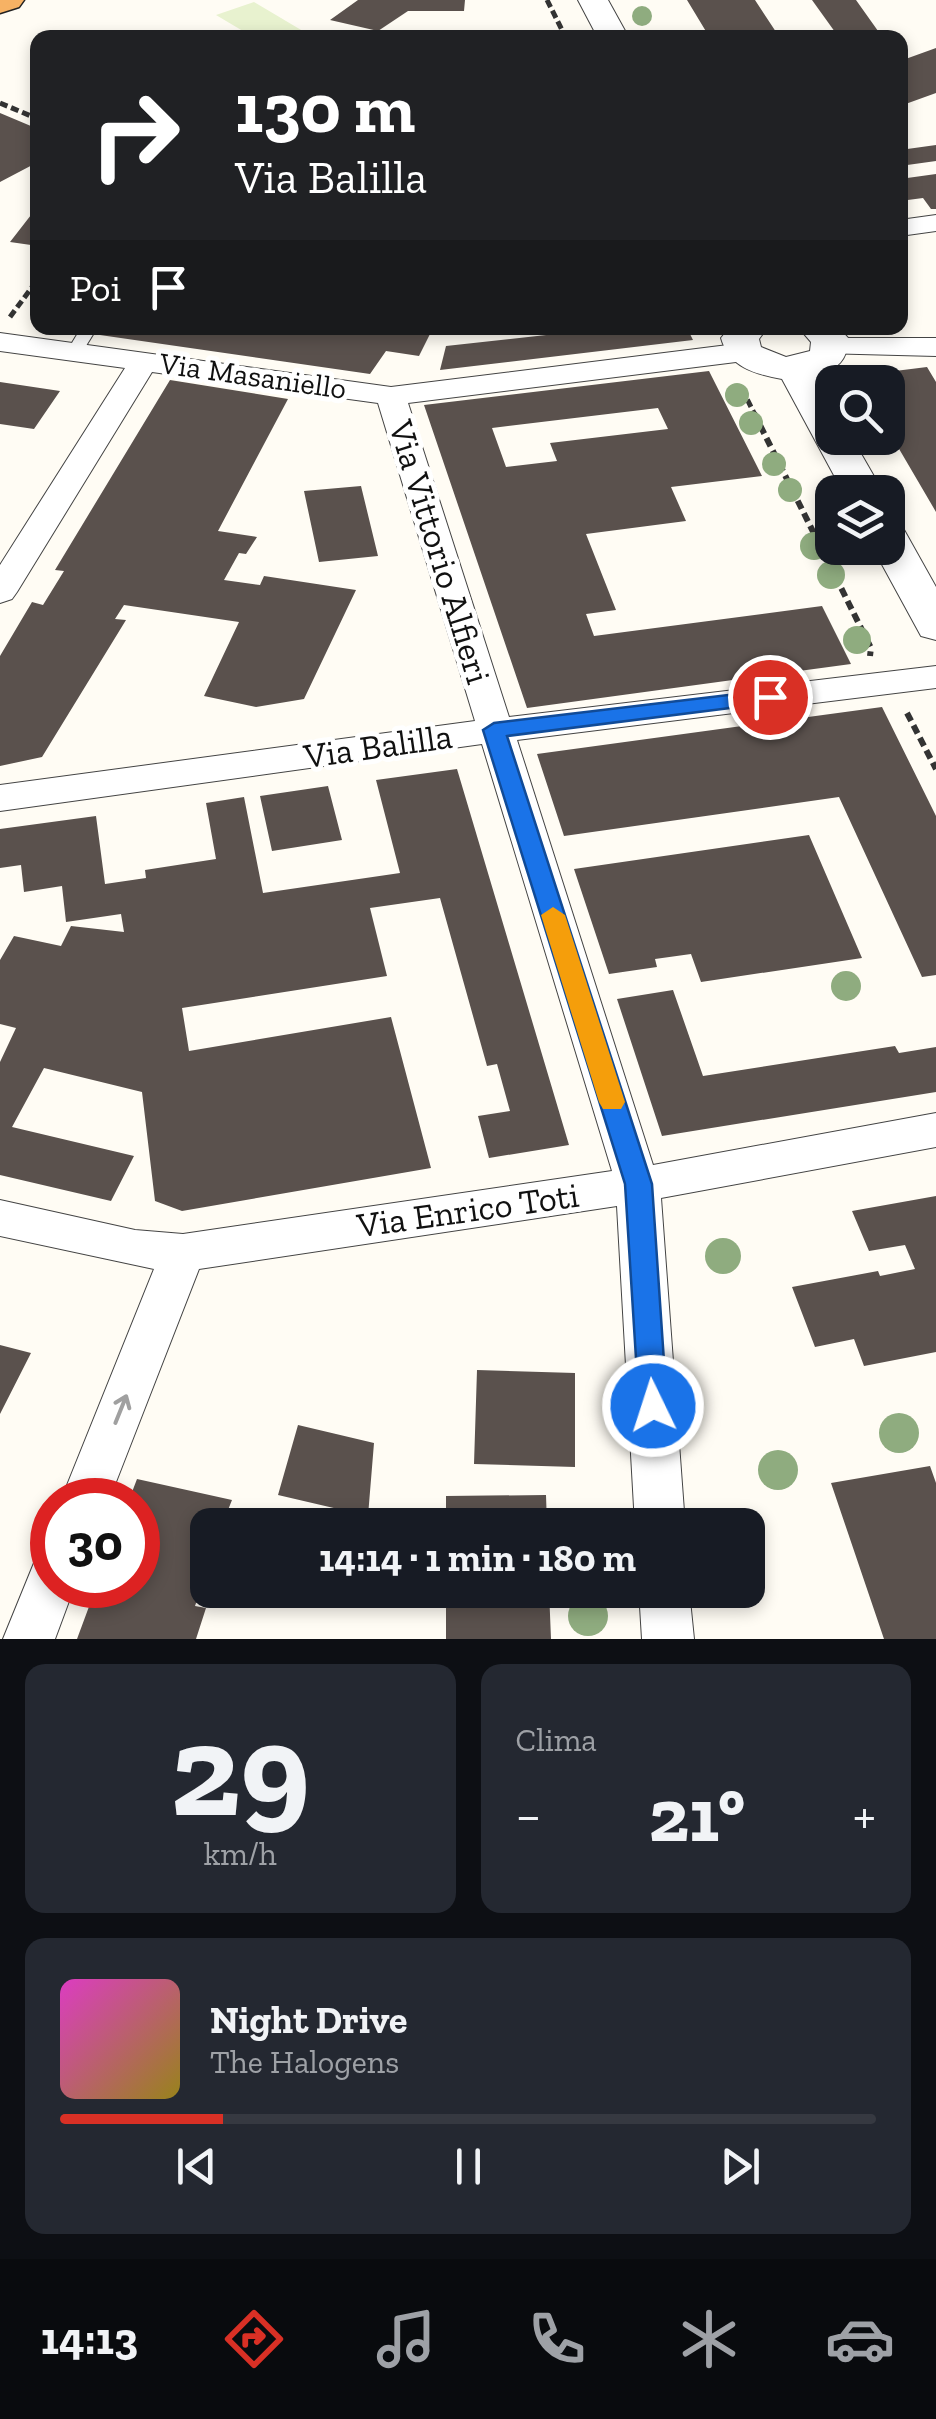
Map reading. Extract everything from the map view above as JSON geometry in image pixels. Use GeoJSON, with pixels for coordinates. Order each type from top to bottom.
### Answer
{"type":"FeatureCollection","features":[{"type":"Feature","properties":{"kind":"highway"},"geometry":{"type":"LineString","coordinates":[[0,4],[7,0]]}},
{"type":"Feature","properties":{"kind":"street"},"geometry":{"type":"LineString","coordinates":[[594,0],[610,30]]}},
{"type":"Feature","properties":{"kind":"street"},"geometry":{"type":"LineString","coordinates":[[908,227],[936,223]]}},
{"type":"Feature","properties":{"kind":"street"},"geometry":{"type":"LineString","coordinates":[[739,344],[766,365],[795,368],[820,362],[824,337],[936,347]]}},
{"type":"Feature","properties":{"kind":"street","name":"Via Masaniello"},"geometry":{"type":"LineString","coordinates":[[0,342],[82,340],[144,361],[391,396],[739,344]]}},
{"type":"Feature","properties":{"kind":"street"},"geometry":{"type":"LineString","coordinates":[[0,592],[144,361]]}},
{"type":"Feature","properties":{"kind":"street"},"geometry":{"type":"LineString","coordinates":[[795,368],[815,404]]}},
{"type":"Feature","properties":{"kind":"street","name":"Via Vittorio Alfieri"},"geometry":{"type":"LineString","coordinates":[[391,396],[638,1184],[659,1508]]}},
{"type":"Feature","properties":{"kind":"street"},"geometry":{"type":"LineString","coordinates":[[903,565],[936,626]]}},
{"type":"Feature","properties":{"kind":"street","name":"Via Balilla"},"geometry":{"type":"LineString","coordinates":[[0,798],[494,730],[936,677]]}},
{"type":"Feature","properties":{"kind":"street","name":"Via Enrico Toti"},"geometry":{"type":"LineString","coordinates":[[0,1218],[136,1248],[183,1252],[638,1184],[936,1130]]}},
{"type":"Feature","properties":{"kind":"street"},"geometry":{"type":"LineString","coordinates":[[93,1478],[183,1252]]}},
{"type":"Feature","properties":{"kind":"street"},"geometry":{"type":"LineString","coordinates":[[29,1639],[41,1608]]}},
{"type":"Feature","properties":{"kind":"street"},"geometry":{"type":"LineString","coordinates":[[665,1608],[668,1639]]}},
{"type":"Feature","properties":{"kind":"path"},"geometry":{"type":"LineString","coordinates":[[547,0],[562,30]]}},
{"type":"Feature","properties":{"kind":"path"},"geometry":{"type":"LineString","coordinates":[[0,102],[30,115]]}},
{"type":"Feature","properties":{"kind":"path"},"geometry":{"type":"LineString","coordinates":[[0,330],[30,290]]}},
{"type":"Feature","properties":{"kind":"path"},"geometry":{"type":"LineString","coordinates":[[739,344],[871,648],[868,663],[886,697],[904,707],[936,770]]}},
{"type":"Feature","properties":{"kind":"green space"},"geometry":{"type":"Polygon","coordinates":[[[254,2],[301,30],[241,30],[216,15],[254,2]]]}},
{"type":"Feature","properties":{"kind":"building"},"geometry":{"type":"Polygon","coordinates":[[[358,0],[465,0],[464,11],[408,11],[380,30],[330,20],[358,0]]]}},
{"type":"Feature","properties":{"kind":"building"},"geometry":{"type":"Polygon","coordinates":[[[687,0],[755,0],[775,30],[705,30],[687,0]]]}},
{"type":"Feature","properties":{"kind":"building"},"geometry":{"type":"Polygon","coordinates":[[[812,0],[856,0],[877,30],[834,30],[812,0]]]}},
{"type":"Feature","properties":{"kind":"building"},"geometry":{"type":"Polygon","coordinates":[[[936,48],[936,93],[908,103],[908,58],[936,48]]]}},
{"type":"Feature","properties":{"kind":"building"},"geometry":{"type":"Polygon","coordinates":[[[0,113],[30,126],[30,166],[0,182],[0,113]]]}},
{"type":"Feature","properties":{"kind":"building"},"geometry":{"type":"Polygon","coordinates":[[[936,145],[936,161],[908,165],[908,149],[936,145]]]}},
{"type":"Feature","properties":{"kind":"building"},"geometry":{"type":"Polygon","coordinates":[[[936,174],[936,209],[931,209],[923,198],[908,200],[908,178],[936,174]]]}},
{"type":"Feature","properties":{"kind":"building"},"geometry":{"type":"Polygon","coordinates":[[[30,216],[30,245],[10,242],[30,216]]]}},
{"type":"Feature","properties":{"kind":"building"},"geometry":{"type":"Polygon","coordinates":[[[100,335],[430,335],[419,356],[386,351],[370,374],[100,335]]]}},
{"type":"Feature","properties":{"kind":"building"},"geometry":{"type":"Polygon","coordinates":[[[546,335],[690,335],[693,340],[440,370],[446,346],[546,335]]]}},
{"type":"Feature","properties":{"kind":"building"},"geometry":{"type":"Polygon","coordinates":[[[927,367],[936,382],[936,512],[903,455],[905,370],[927,367]]]}},
{"type":"Feature","properties":{"kind":"building"},"geometry":{"type":"Polygon","coordinates":[[[709,371],[762,476],[671,487],[686,521],[586,534],[616,610],[586,614],[594,636],[822,606],[851,664],[527,708],[424,405],[709,371]],[[658,408],[492,428],[506,467],[557,461],[550,443],[668,429],[658,408]]]}},
{"type":"Feature","properties":{"kind":"building"},"geometry":{"type":"Polygon","coordinates":[[[170,380],[288,399],[218,531],[257,537],[246,554],[239,553],[224,580],[260,585],[264,576],[356,590],[304,699],[256,707],[204,696],[239,622],[124,605],[115,619],[126,620],[42,757],[0,766],[0,656],[32,602],[43,605],[64,571],[55,570],[170,380]]]}},
{"type":"Feature","properties":{"kind":"building"},"geometry":{"type":"Polygon","coordinates":[[[0,382],[60,391],[34,429],[0,424],[0,382]]]}},
{"type":"Feature","properties":{"kind":"building"},"geometry":{"type":"Polygon","coordinates":[[[361,486],[378,556],[319,562],[304,491],[361,486]]]}},
{"type":"Feature","properties":{"kind":"building"},"geometry":{"type":"Polygon","coordinates":[[[882,707],[936,816],[936,975],[922,977],[839,797],[564,836],[537,754],[882,707]]]}},
{"type":"Feature","properties":{"kind":"building"},"geometry":{"type":"Polygon","coordinates":[[[457,769],[569,1145],[489,1158],[478,1116],[510,1111],[497,1064],[487,1066],[440,898],[370,908],[387,976],[182,1008],[189,1051],[391,1017],[431,1168],[182,1211],[155,1201],[142,1092],[44,1068],[12,1127],[134,1156],[111,1201],[0,1175],[0,1062],[16,1028],[0,1024],[0,960],[14,936],[61,946],[71,926],[124,932],[121,914],[66,922],[62,886],[24,892],[21,865],[0,868],[0,829],[96,816],[105,884],[146,878],[145,870],[216,859],[206,803],[244,797],[263,893],[400,873],[376,780],[457,769]]]}},
{"type":"Feature","properties":{"kind":"building"},"geometry":{"type":"Polygon","coordinates":[[[328,786],[342,840],[272,851],[260,796],[328,786]]]}},
{"type":"Feature","properties":{"kind":"building"},"geometry":{"type":"Polygon","coordinates":[[[809,835],[862,958],[701,982],[691,954],[655,959],[657,967],[609,974],[574,869],[809,835]]]}},
{"type":"Feature","properties":{"kind":"building"},"geometry":{"type":"Polygon","coordinates":[[[673,990],[703,1076],[895,1046],[899,1053],[936,1047],[936,1092],[662,1136],[617,999],[673,990]]]}},
{"type":"Feature","properties":{"kind":"building"},"geometry":{"type":"Polygon","coordinates":[[[936,1196],[936,1352],[864,1366],[854,1339],[815,1347],[792,1287],[878,1271],[880,1276],[915,1269],[905,1245],[869,1251],[852,1211],[936,1196]]]}},
{"type":"Feature","properties":{"kind":"building"},"geometry":{"type":"Polygon","coordinates":[[[0,1345],[31,1353],[0,1414],[0,1345]]]}},
{"type":"Feature","properties":{"kind":"building"},"geometry":{"type":"Polygon","coordinates":[[[477,1370],[575,1373],[575,1467],[474,1464],[477,1370]]]}},
{"type":"Feature","properties":{"kind":"building"},"geometry":{"type":"Polygon","coordinates":[[[298,1425],[374,1443],[369,1508],[334,1508],[278,1495],[298,1425]]]}},
{"type":"Feature","properties":{"kind":"building"},"geometry":{"type":"Polygon","coordinates":[[[930,1466],[936,1483],[936,1639],[884,1639],[831,1483],[930,1466]]]}},
{"type":"Feature","properties":{"kind":"building"},"geometry":{"type":"Polygon","coordinates":[[[160,1484],[232,1500],[229,1508],[190,1508],[190,1608],[206,1608],[196,1639],[77,1639],[88,1608],[160,1608],[160,1484]]]}},
{"type":"Feature","properties":{"kind":"building"},"geometry":{"type":"Polygon","coordinates":[[[546,1495],[546,1508],[446,1508],[446,1496],[546,1495]]]}},
{"type":"Feature","properties":{"kind":"building"},"geometry":{"type":"Polygon","coordinates":[[[446,1608],[550,1608],[551,1639],[446,1639],[446,1608]]]}},
{"type":"Feature","properties":{"kind":"slow traffic"},"geometry":{"type":"LineString","coordinates":[[553,915],[612,1102]]}},
{"type":"Feature","properties":{"kind":"route"},"geometry":{"type":"LineString","coordinates":[[653,1406],[638,1184],[494,730],[770,697]]}}]}
